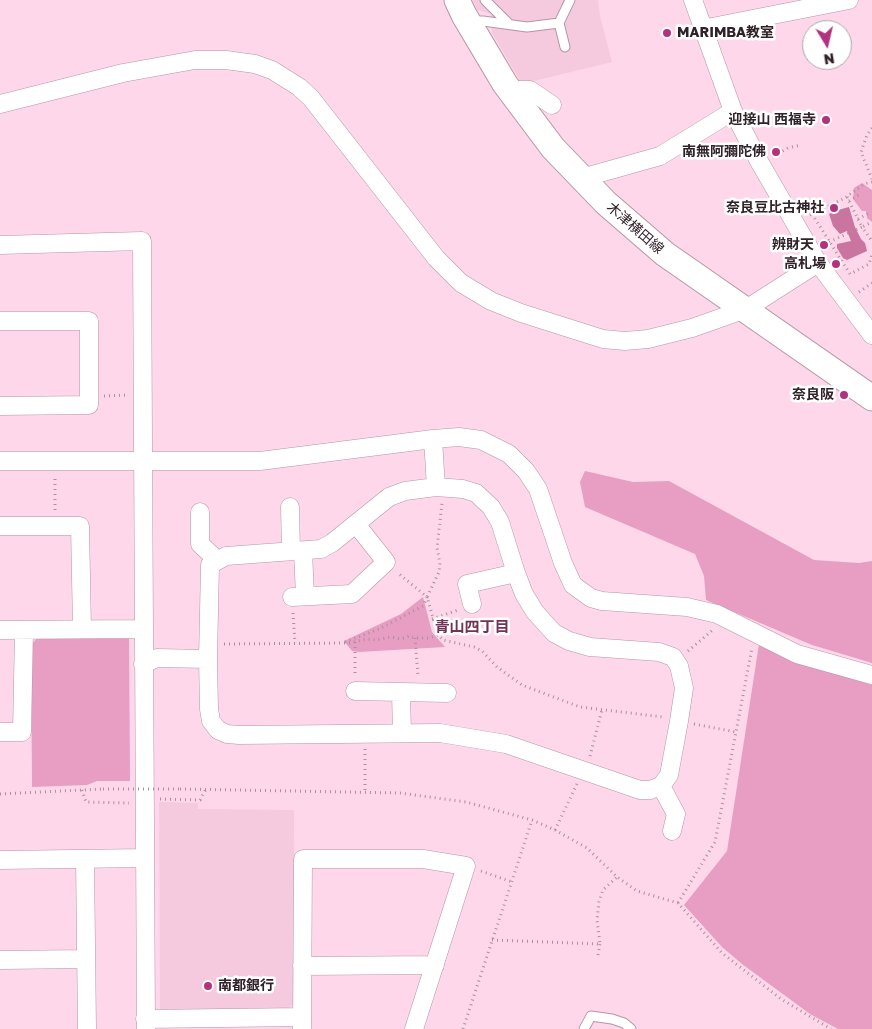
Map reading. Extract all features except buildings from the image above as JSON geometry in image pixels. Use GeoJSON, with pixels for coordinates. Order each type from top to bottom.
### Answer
{"type":"FeatureCollection","features":[{"type":"Feature","properties":{"kind":"main road","name":"木津横田線"},"geometry":{"type":"LineString","coordinates":[[463,11],[511,90],[553,148],[606,203],[665,254],[872,398]]}},
{"type":"Feature","properties":{"kind":"street"},"geometry":{"type":"LineString","coordinates":[[693,0],[733,111],[760,163],[818,263],[872,335]]}},
{"type":"Feature","properties":{"kind":"street"},"geometry":{"type":"LineString","coordinates":[[702,29],[748,18],[846,1]]}},
{"type":"Feature","properties":{"kind":"street"},"geometry":{"type":"LineString","coordinates":[[0,104],[122,73],[187,61],[226,60],[255,64],[272,70],[300,87],[311,98],[436,258],[462,283],[490,301],[603,339],[625,341],[663,336],[746,309],[818,263]]}},
{"type":"Feature","properties":{"kind":"street"},"geometry":{"type":"LineString","coordinates":[[511,90],[530,90],[552,105]]}},
{"type":"Feature","properties":{"kind":"street"},"geometry":{"type":"LineString","coordinates":[[582,178],[660,156],[733,111]]}},
{"type":"Feature","properties":{"kind":"street"},"geometry":{"type":"LineString","coordinates":[[0,245],[142,242],[145,1024],[302,1023],[303,860],[423,859],[466,866],[414,1029]]}},
{"type":"Feature","properties":{"kind":"street"},"geometry":{"type":"LineString","coordinates":[[0,321],[89,321],[89,405],[0,406]]}},
{"type":"Feature","properties":{"kind":"street"},"geometry":{"type":"LineString","coordinates":[[0,461],[260,461],[433,439],[459,437],[482,440],[509,454],[518,462],[538,489],[563,563],[573,585],[591,598],[602,601],[638,602],[687,607],[716,614],[797,654],[872,675]]}},
{"type":"Feature","properties":{"kind":"street"},"geometry":{"type":"LineString","coordinates":[[433,439],[439,487]]}},
{"type":"Feature","properties":{"kind":"street"},"geometry":{"type":"LineString","coordinates":[[439,487],[463,489],[476,493],[491,507],[500,522],[516,573],[528,600],[535,612],[554,634],[590,647],[659,652],[673,657],[682,677],[684,688],[669,775],[661,786],[650,790],[640,790],[506,744],[440,733],[227,734],[218,730],[211,720],[209,709],[210,566],[226,556],[321,549],[332,543],[356,524],[389,497],[405,491],[439,487]]}},
{"type":"Feature","properties":{"kind":"street"},"geometry":{"type":"LineString","coordinates":[[290,507],[297,551],[299,596],[352,594],[386,562],[356,524]]}},
{"type":"Feature","properties":{"kind":"street"},"geometry":{"type":"LineString","coordinates":[[200,512],[200,544],[217,560]]}},
{"type":"Feature","properties":{"kind":"street"},"geometry":{"type":"LineString","coordinates":[[0,526],[80,526],[82,629]]}},
{"type":"Feature","properties":{"kind":"street"},"geometry":{"type":"LineString","coordinates":[[472,604],[467,584],[516,573]]}},
{"type":"Feature","properties":{"kind":"street"},"geometry":{"type":"LineString","coordinates":[[0,630],[142,629]]}},
{"type":"Feature","properties":{"kind":"street"},"geometry":{"type":"LineString","coordinates":[[0,732],[22,732],[24,630]]}},
{"type":"Feature","properties":{"kind":"street"},"geometry":{"type":"LineString","coordinates":[[143,664],[157,658],[208,652]]}},
{"type":"Feature","properties":{"kind":"street"},"geometry":{"type":"LineString","coordinates":[[355,691],[447,693]]}},
{"type":"Feature","properties":{"kind":"street"},"geometry":{"type":"LineString","coordinates":[[401,692],[402,733]]}},
{"type":"Feature","properties":{"kind":"street"},"geometry":{"type":"LineString","coordinates":[[661,786],[676,814],[672,831]]}},
{"type":"Feature","properties":{"kind":"street"},"geometry":{"type":"LineString","coordinates":[[0,860],[145,858]]}},
{"type":"Feature","properties":{"kind":"street"},"geometry":{"type":"LineString","coordinates":[[86,859],[87,1029]]}},
{"type":"Feature","properties":{"kind":"street"},"geometry":{"type":"LineString","coordinates":[[0,960],[86,959]]}},
{"type":"Feature","properties":{"kind":"street"},"geometry":{"type":"LineString","coordinates":[[302,966],[435,966]]}},
{"type":"Feature","properties":{"kind":"lane"},"geometry":{"type":"LineString","coordinates":[[485,0],[509,24]]}},
{"type":"Feature","properties":{"kind":"lane"},"geometry":{"type":"LineString","coordinates":[[565,47],[559,23],[570,0]]}},
{"type":"Feature","properties":{"kind":"lane"},"geometry":{"type":"LineString","coordinates":[[463,11],[483,21],[527,27],[559,23]]}},
{"type":"Feature","properties":{"kind":"lane"},"geometry":{"type":"LineString","coordinates":[[584,1029],[591,1016],[612,1018],[624,1023],[631,1029]]}},
{"type":"Feature","properties":{"kind":"path"},"geometry":{"type":"LineString","coordinates":[[794,222],[825,208],[872,180],[861,152],[872,128]]}},
{"type":"Feature","properties":{"kind":"path"},"geometry":{"type":"LineString","coordinates":[[792,147],[801,145]]}},
{"type":"Feature","properties":{"kind":"path"},"geometry":{"type":"LineString","coordinates":[[849,201],[860,194]]}},
{"type":"Feature","properties":{"kind":"path"},"geometry":{"type":"LineString","coordinates":[[847,196],[858,219],[860,228],[872,241]]}},
{"type":"Feature","properties":{"kind":"path"},"geometry":{"type":"LineString","coordinates":[[822,202],[825,208]]}},
{"type":"Feature","properties":{"kind":"path"},"geometry":{"type":"LineString","coordinates":[[858,219],[869,213]]}},
{"type":"Feature","properties":{"kind":"path"},"geometry":{"type":"LineString","coordinates":[[812,214],[850,274],[869,264],[872,254]]}},
{"type":"Feature","properties":{"kind":"path"},"geometry":{"type":"LineString","coordinates":[[830,242],[872,222]]}},
{"type":"Feature","properties":{"kind":"path"},"geometry":{"type":"LineString","coordinates":[[89,396],[131,395]]}},
{"type":"Feature","properties":{"kind":"path"},"geometry":{"type":"LineString","coordinates":[[55,474],[55,526]]}},
{"type":"Feature","properties":{"kind":"path"},"geometry":{"type":"LineString","coordinates":[[340,643],[355,639],[403,618],[423,606],[439,572],[440,564],[437,548],[441,516],[439,487]]}},
{"type":"Feature","properties":{"kind":"path"},"geometry":{"type":"LineString","coordinates":[[386,562],[427,597],[432,619],[438,635],[443,640],[474,647],[482,651],[497,667],[522,685],[580,707],[664,718],[736,732]]}},
{"type":"Feature","properties":{"kind":"path"},"geometry":{"type":"LineString","coordinates":[[295,643],[299,596]]}},
{"type":"Feature","properties":{"kind":"path"},"geometry":{"type":"LineString","coordinates":[[432,619],[472,604]]}},
{"type":"Feature","properties":{"kind":"path"},"geometry":{"type":"LineString","coordinates":[[676,662],[726,618]]}},
{"type":"Feature","properties":{"kind":"path"},"geometry":{"type":"LineString","coordinates":[[678,903],[715,842],[755,633]]}},
{"type":"Feature","properties":{"kind":"path"},"geometry":{"type":"LineString","coordinates":[[208,652],[295,643],[349,644],[385,637],[400,639],[409,636],[430,638],[438,635]]}},
{"type":"Feature","properties":{"kind":"path"},"geometry":{"type":"LineString","coordinates":[[415,638],[419,692]]}},
{"type":"Feature","properties":{"kind":"path"},"geometry":{"type":"LineString","coordinates":[[365,733],[365,792]]}},
{"type":"Feature","properties":{"kind":"path"},"geometry":{"type":"LineString","coordinates":[[0,794],[103,788],[400,793],[466,802],[532,820],[555,830],[587,848],[616,877],[637,891],[678,903],[722,953],[781,999],[831,1029]]}},
{"type":"Feature","properties":{"kind":"path"},"geometry":{"type":"LineString","coordinates":[[157,799],[200,800],[206,789]]}},
{"type":"Feature","properties":{"kind":"path"},"geometry":{"type":"LineString","coordinates":[[82,790],[86,802],[132,803]]}},
{"type":"Feature","properties":{"kind":"path"},"geometry":{"type":"LineString","coordinates":[[463,1029],[532,820]]}},
{"type":"Feature","properties":{"kind":"path"},"geometry":{"type":"LineString","coordinates":[[466,866],[512,882]]}},
{"type":"Feature","properties":{"kind":"path"},"geometry":{"type":"LineString","coordinates":[[598,954],[600,944],[597,920],[600,902],[603,890],[616,877]]}},
{"type":"Feature","properties":{"kind":"path"},"geometry":{"type":"LineString","coordinates":[[492,940],[600,944]]}},
{"type":"Feature","properties":{"kind":"shaded area"},"geometry":{"type":"Polygon","coordinates":[[[473,0],[598,0],[600,16],[612,62],[522,84],[492,33],[491,14],[477,10],[473,0]]]}},
{"type":"Feature","properties":{"kind":"shaded area"},"geometry":{"type":"Polygon","coordinates":[[[862,183],[872,190],[872,222],[867,218],[866,211],[862,211],[853,199],[854,188],[862,183]]]}},
{"type":"Feature","properties":{"kind":"shaded area"},"geometry":{"type":"Polygon","coordinates":[[[849,207],[855,227],[865,243],[867,251],[847,260],[843,258],[837,248],[837,244],[851,241],[847,231],[840,234],[833,226],[829,214],[849,207]]]}},
{"type":"Feature","properties":{"kind":"shaded area"},"geometry":{"type":"Polygon","coordinates":[[[585,471],[633,482],[669,481],[814,560],[859,563],[872,561],[872,663],[812,645],[706,600],[704,576],[695,554],[585,507],[580,482],[585,471]]]}},
{"type":"Feature","properties":{"kind":"shaded area"},"geometry":{"type":"Polygon","coordinates":[[[423,597],[432,632],[445,647],[359,652],[352,651],[344,641],[401,614],[423,597]]]}},
{"type":"Feature","properties":{"kind":"shaded area"},"geometry":{"type":"Polygon","coordinates":[[[38,637],[129,637],[130,781],[97,781],[87,785],[32,787],[31,645],[38,637]]]}},
{"type":"Feature","properties":{"kind":"shaded area"},"geometry":{"type":"Polygon","coordinates":[[[759,644],[793,661],[872,685],[872,1029],[838,1029],[810,1014],[722,947],[684,905],[727,851],[759,644]]]}},
{"type":"Feature","properties":{"kind":"shaded area"},"geometry":{"type":"Polygon","coordinates":[[[159,802],[198,803],[198,809],[294,810],[295,1003],[285,1011],[160,1011],[159,802]]]}},
{"type":"Feature","properties":{"kind":"place","name":"MARIMBA教室"},"geometry":{"type":"Point","coordinates":[667,33]}},
{"type":"Feature","properties":{"kind":"place","name":"迎接山 西福寺"},"geometry":{"type":"Point","coordinates":[826,120]}},
{"type":"Feature","properties":{"kind":"place","name":"南無阿彌陀佛"},"geometry":{"type":"Point","coordinates":[776,152]}},
{"type":"Feature","properties":{"kind":"place","name":"奈良豆比古神社"},"geometry":{"type":"Point","coordinates":[834,208]}},
{"type":"Feature","properties":{"kind":"place","name":"辨財天"},"geometry":{"type":"Point","coordinates":[824,245]}},
{"type":"Feature","properties":{"kind":"place","name":"高札場"},"geometry":{"type":"Point","coordinates":[836,264]}},
{"type":"Feature","properties":{"kind":"place","name":"奈良阪"},"geometry":{"type":"Point","coordinates":[844,395]}},
{"type":"Feature","properties":{"kind":"place","name":"南都銀行"},"geometry":{"type":"Point","coordinates":[208,986]}},
{"type":"Feature","properties":{"kind":"district","name":"青山四丁目"},"geometry":{"type":"Point","coordinates":[472,627]}}]}
